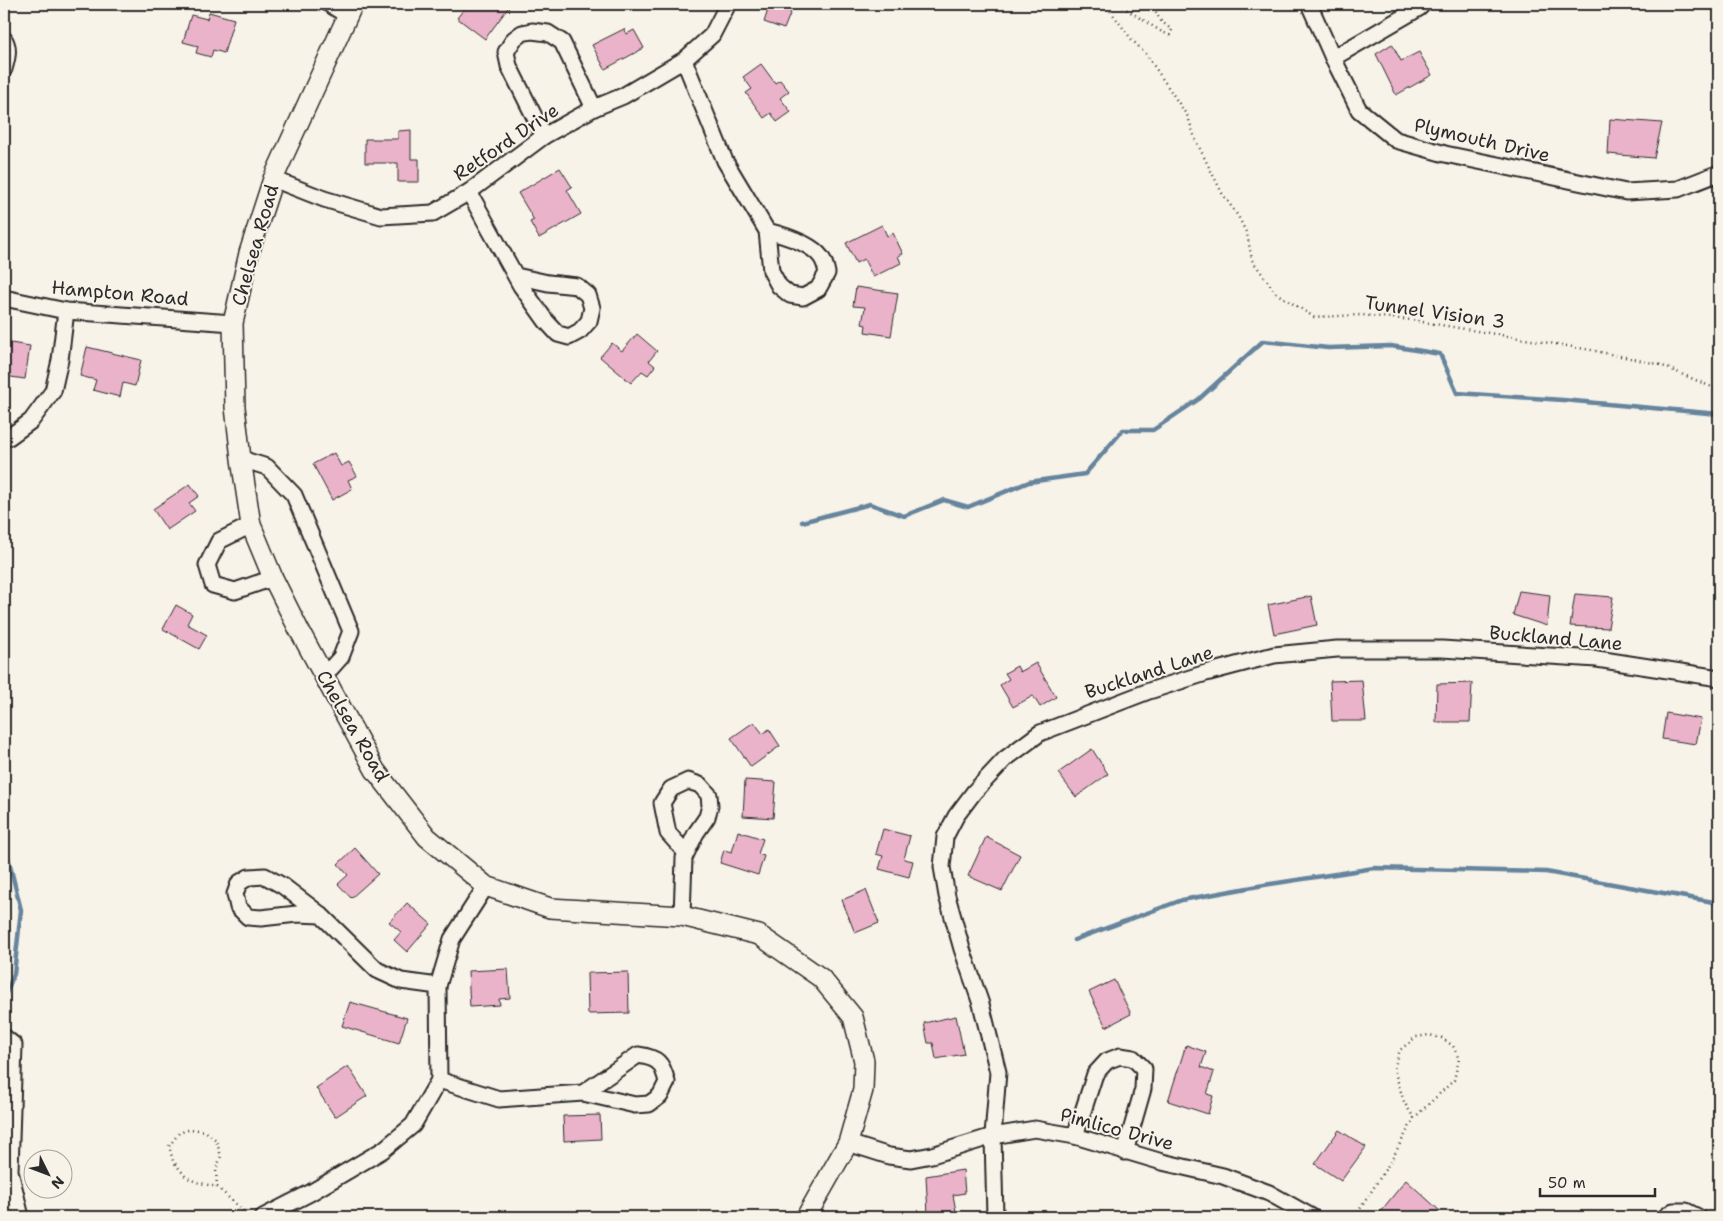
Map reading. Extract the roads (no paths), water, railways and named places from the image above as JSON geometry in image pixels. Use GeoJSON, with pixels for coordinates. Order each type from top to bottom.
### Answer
{"type":"FeatureCollection","features":[{"type":"Feature","properties":{"kind":"street"},"geometry":{"type":"LineString","coordinates":[[329,4],[350,9]]}},
{"type":"Feature","properties":{"kind":"street","name":"Retford Drive"},"geometry":{"type":"LineString","coordinates":[[273,180],[324,199],[381,216],[433,213],[468,192],[544,136],[594,108],[623,96],[684,60],[712,35],[728,4]]}},
{"type":"Feature","properties":{"kind":"street","name":"Plymouth Drive"},"geometry":{"type":"LineString","coordinates":[[1309,4],[1359,110],[1396,140],[1445,154],[1626,192],[1678,189],[1719,172]]}},
{"type":"Feature","properties":{"kind":"street"},"geometry":{"type":"LineString","coordinates":[[1333,58],[1423,4]]}},
{"type":"Feature","properties":{"kind":"street","name":"Chelsea Road"},"geometry":{"type":"LineString","coordinates":[[350,9],[273,180],[249,253],[233,324],[235,407],[251,525],[273,578],[375,770],[426,837],[486,886],[550,908],[682,916],[759,935],[821,978],[854,1017],[864,1060],[863,1090],[848,1143],[806,1217]]}},
{"type":"Feature","properties":{"kind":"street"},"geometry":{"type":"LineString","coordinates":[[544,136],[509,66],[506,52],[514,39],[522,33],[532,31],[548,33],[562,42],[594,108]]}},
{"type":"Feature","properties":{"kind":"street"},"geometry":{"type":"LineString","coordinates":[[4,39],[7,44],[8,58],[4,70]]}},
{"type":"Feature","properties":{"kind":"street"},"geometry":{"type":"LineString","coordinates":[[684,60],[725,161],[767,231],[771,270],[779,286],[790,295],[803,297],[818,289],[828,272],[821,257],[804,244],[785,235],[767,231]]}},
{"type":"Feature","properties":{"kind":"street"},"geometry":{"type":"LineString","coordinates":[[468,192],[516,276],[546,321],[558,334],[569,337],[580,331],[588,321],[592,308],[588,295],[578,286],[548,283],[516,276]]}},
{"type":"Feature","properties":{"kind":"street","name":"Hampton Road"},"geometry":{"type":"LineString","coordinates":[[4,298],[66,311],[233,324]]}},
{"type":"Feature","properties":{"kind":"street"},"geometry":{"type":"LineString","coordinates":[[4,438],[9,437],[31,421],[53,391],[60,360],[66,311]]}},
{"type":"Feature","properties":{"kind":"street"},"geometry":{"type":"LineString","coordinates":[[241,459],[267,467],[294,495],[351,631],[341,657],[324,676]]}},
{"type":"Feature","properties":{"kind":"street"},"geometry":{"type":"LineString","coordinates":[[251,525],[220,541],[207,565],[213,585],[235,591],[273,578]]}},
{"type":"Feature","properties":{"kind":"street","name":"Buckland Lane"},"geometry":{"type":"LineString","coordinates":[[995,1217],[993,1136],[998,1072],[981,1004],[962,950],[947,896],[942,867],[945,838],[956,816],[974,792],[1005,759],[1040,732],[1149,691],[1206,673],[1274,655],[1337,650],[1442,650],[1597,658],[1719,678]]}},
{"type":"Feature","properties":{"kind":"street"},"geometry":{"type":"LineString","coordinates":[[682,916],[684,858],[686,854]]}},
{"type":"Feature","properties":{"kind":"street"},"geometry":{"type":"LineString","coordinates":[[321,915],[297,914],[261,918],[248,917],[238,907],[235,894],[239,883],[249,876],[266,876],[283,886],[321,915],[377,970],[401,982],[438,986]]}},
{"type":"Feature","properties":{"kind":"street"},"geometry":{"type":"LineString","coordinates":[[263,1217],[310,1193],[384,1150],[413,1125],[439,1080],[438,986],[452,939],[486,886]]}},
{"type":"Feature","properties":{"kind":"street"},"geometry":{"type":"LineString","coordinates":[[4,1037],[14,1046],[10,1171],[22,1217]]}},
{"type":"Feature","properties":{"kind":"street"},"geometry":{"type":"LineString","coordinates":[[439,1080],[499,1099],[583,1093],[635,1105],[649,1104],[660,1096],[668,1082],[664,1067],[653,1057],[638,1055],[583,1093]]}},
{"type":"Feature","properties":{"kind":"street"},"geometry":{"type":"LineString","coordinates":[[1075,1136],[1095,1074],[1106,1061],[1120,1056],[1133,1058],[1144,1069],[1144,1089],[1125,1152]]}},
{"type":"Feature","properties":{"kind":"street","name":"Pimlico Drive"},"geometry":{"type":"LineString","coordinates":[[848,1143],[889,1156],[911,1159],[932,1155],[993,1136],[1035,1129],[1075,1136],[1125,1152],[1223,1176],[1269,1193],[1312,1217]]}},
{"type":"Feature","properties":{"kind":"street"},"geometry":{"type":"LineString","coordinates":[[1665,1217],[1672,1211],[1686,1210],[1698,1217]]}},
{"type":"Feature","properties":{"kind":"waterway"},"geometry":{"type":"LineString","coordinates":[[802,522],[870,504],[904,516],[944,500],[968,507],[1029,482],[1085,474],[1123,430],[1153,430],[1199,399],[1263,341],[1328,348],[1391,346],[1440,354],[1457,393],[1719,414]]}},
{"type":"Feature","properties":{"kind":"waterway"},"geometry":{"type":"LineString","coordinates":[[4,841],[21,910],[14,974],[4,998]]}},
{"type":"Feature","properties":{"kind":"waterway"},"geometry":{"type":"LineString","coordinates":[[1074,940],[1182,900],[1374,868],[1546,872],[1719,903]]}}]}
